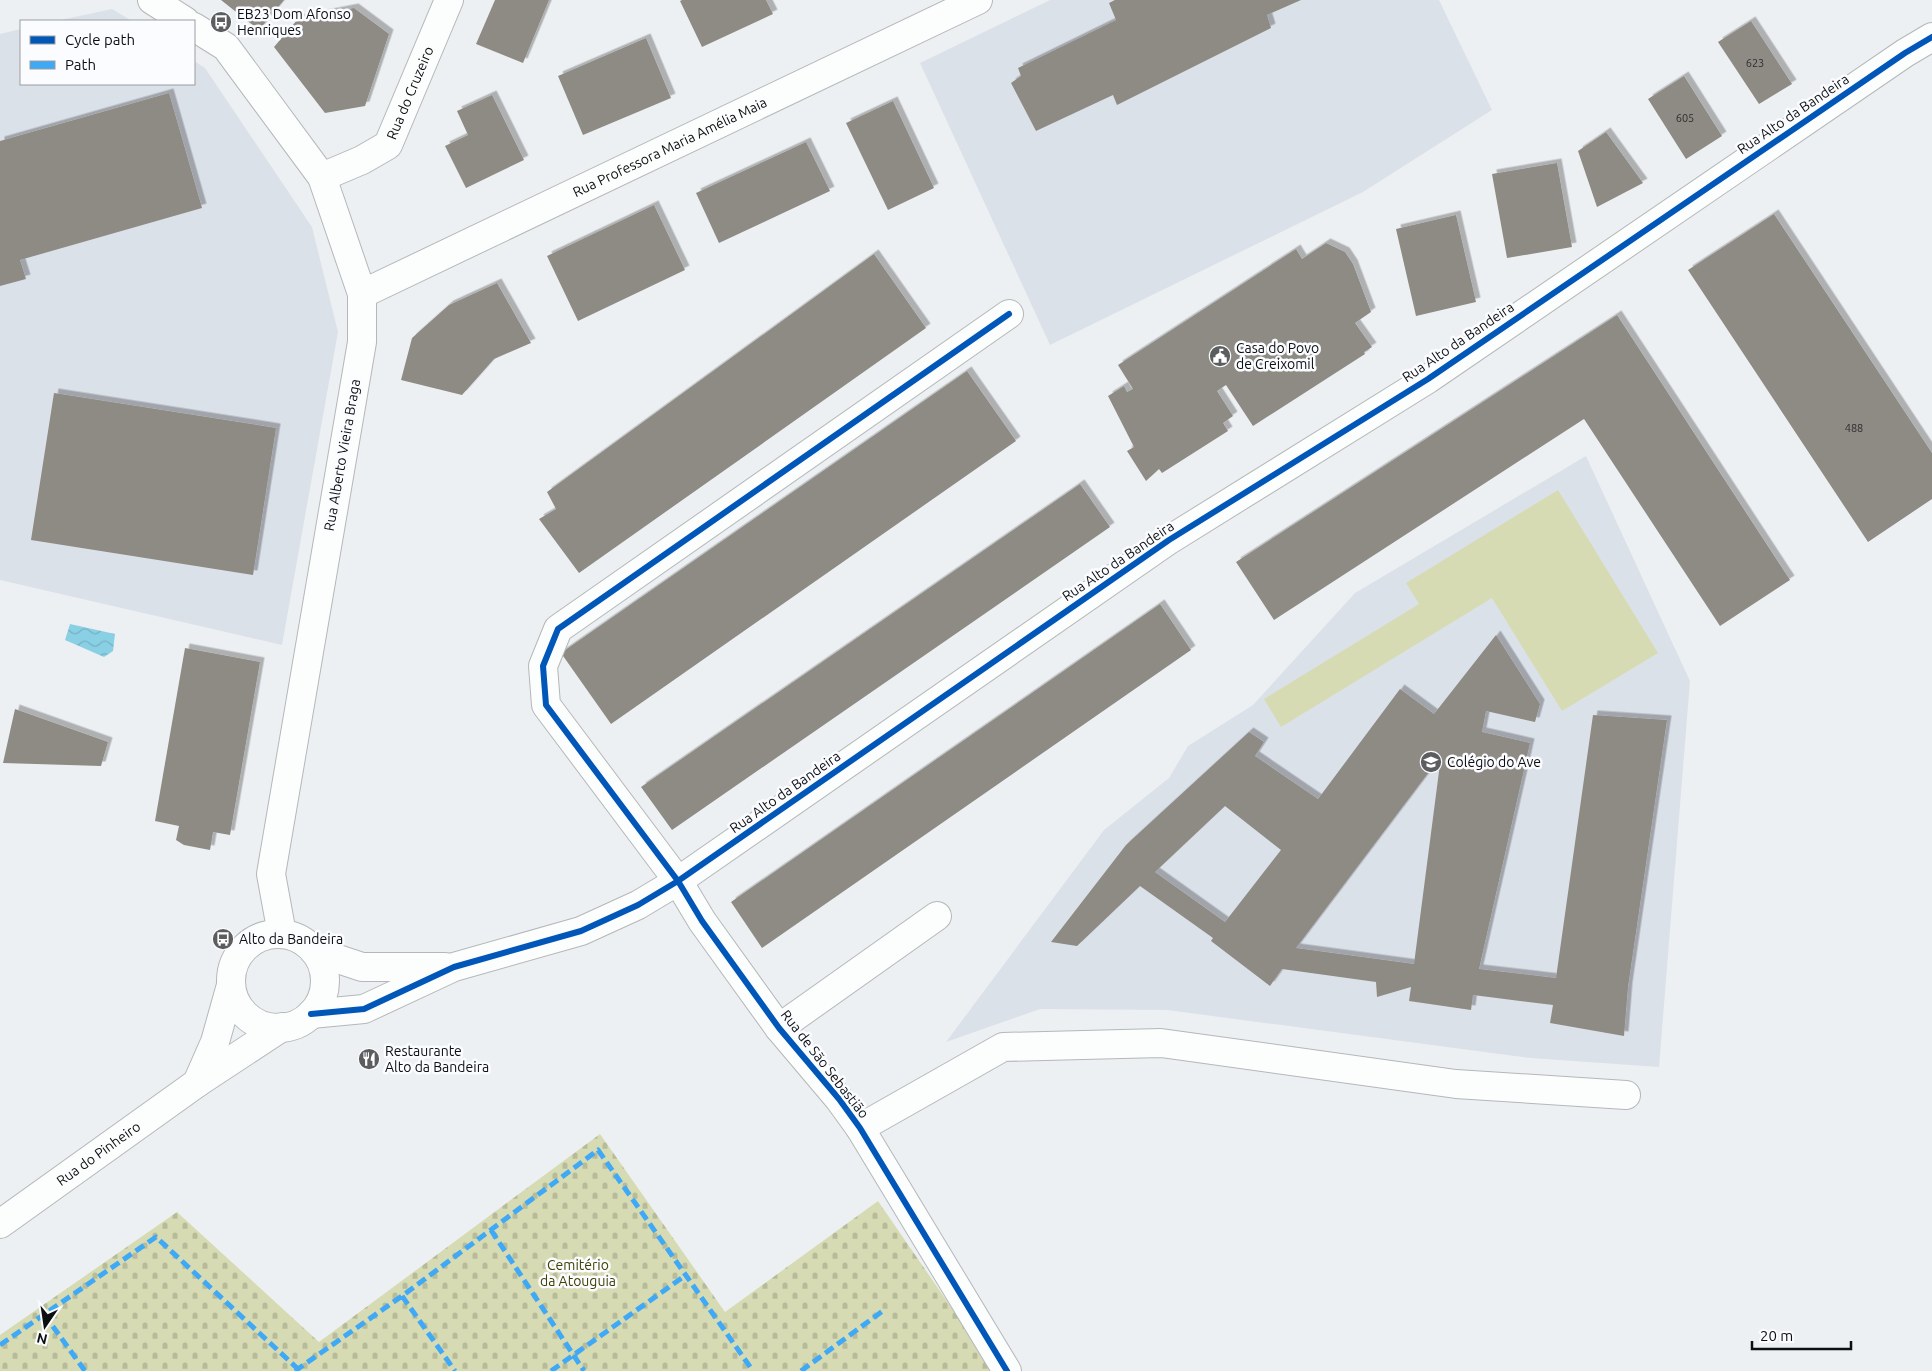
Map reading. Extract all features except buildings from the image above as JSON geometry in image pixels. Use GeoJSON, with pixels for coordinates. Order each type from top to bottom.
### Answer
{"type":"FeatureCollection","features":[{"type":"Feature","properties":{"kind":"street"},"geometry":{"type":"LineString","coordinates":[[152,0],[183,20]]}},
{"type":"Feature","properties":{"kind":"street","name":"Rua do Cruzeiro"},"geometry":{"type":"LineString","coordinates":[[322,177],[362,160],[388,145],[449,0]]}},
{"type":"Feature","properties":{"kind":"street","name":"Rua Professora Maria Amélia Maia"},"geometry":{"type":"LineString","coordinates":[[362,294],[978,0]]}},
{"type":"Feature","properties":{"kind":"street","name":"Rua Alberto Vieira Braga"},"geometry":{"type":"LineString","coordinates":[[195,28],[226,47],[322,177],[362,294],[362,342],[270,874],[282,934]]}},
{"type":"Feature","properties":{"kind":"street","name":"Rua Alto da Bandeira"},"geometry":{"type":"LineString","coordinates":[[312,1014],[364,1009],[454,967],[581,931],[638,905],[678,881],[1169,540],[1428,379],[1905,53],[1932,37]]}},
{"type":"Feature","properties":{"kind":"street","name":"Rua de São Sebastião"},"geometry":{"type":"LineString","coordinates":[[1007,1371],[860,1128],[839,1099],[779,1028],[702,920],[678,881],[546,705],[544,666],[558,629],[1009,314]]}},
{"type":"Feature","properties":{"kind":"street"},"geometry":{"type":"LineString","coordinates":[[779,1028],[937,916]]}},
{"type":"Feature","properties":{"kind":"street"},"geometry":{"type":"LineString","coordinates":[[197,1083],[215,1042],[231,985],[235,961],[244,948],[265,935],[282,934],[303,940],[314,951],[323,967],[325,984],[321,1000],[312,1014],[297,1023],[282,1027],[263,1025],[248,1018],[235,1000],[231,985]]}},
{"type":"Feature","properties":{"kind":"street","name":"Rua Alto da Bandeira"},"geometry":{"type":"LineString","coordinates":[[314,951],[362,967],[454,967]]}},
{"type":"Feature","properties":{"kind":"street","name":"Rua do Pinheiro"},"geometry":{"type":"LineString","coordinates":[[0,1224],[197,1083],[282,1027]]}},
{"type":"Feature","properties":{"kind":"street"},"geometry":{"type":"LineString","coordinates":[[860,1128],[1003,1047],[1161,1043],[1456,1084],[1626,1094]]}},
{"type":"Feature","properties":{"kind":"shaded area"},"geometry":{"type":"Polygon","coordinates":[[[1050,0],[1439,0],[1492,110],[1363,192],[1050,345],[920,63],[1050,0]]]}},
{"type":"Feature","properties":{"kind":"shaded area"},"geometry":{"type":"Polygon","coordinates":[[[112,9],[130,20],[61,20],[112,9]]]}},
{"type":"Feature","properties":{"kind":"shaded area"},"geometry":{"type":"Polygon","coordinates":[[[20,29],[20,85],[195,85],[195,62],[205,68],[312,227],[338,332],[282,645],[0,580],[0,34],[20,29]]]}},
{"type":"Feature","properties":{"kind":"shaded area","name":"Colégio do Ave"},"geometry":{"type":"Polygon","coordinates":[[[1586,456],[1690,681],[1659,1067],[1530,1058],[1167,1010],[1040,1009],[946,1042],[1104,830],[1169,778],[1188,746],[1253,705],[1355,593],[1586,456]]]}},
{"type":"Feature","properties":{"kind":"green space"},"geometry":{"type":"Polygon","coordinates":[[[1558,490],[1658,653],[1562,711],[1492,598],[1281,727],[1264,699],[1419,604],[1406,583],[1558,490]]]}},
{"type":"Feature","properties":{"kind":"green space","name":"Cemitério da Atouguia"},"geometry":{"type":"Polygon","coordinates":[[[600,1134],[725,1312],[878,1201],[995,1371],[0,1371],[0,1335],[177,1212],[319,1342],[600,1134]]]}},
{"type":"Feature","properties":{"kind":"water"},"geometry":{"type":"Polygon","coordinates":[[[70,624],[115,634],[113,651],[104,657],[65,640],[70,624]]]}},
{"type":"Feature","properties":{"kind":"marked path"},"geometry":{"type":"LineString","coordinates":[[295,1371],[402,1296],[598,1150],[753,1371]]}},
{"type":"Feature","properties":{"kind":"marked path"},"geometry":{"type":"LineString","coordinates":[[491,1230],[584,1371]]}},
{"type":"Feature","properties":{"kind":"marked path"},"geometry":{"type":"LineString","coordinates":[[0,1345],[156,1237],[298,1369]]}},
{"type":"Feature","properties":{"kind":"marked path"},"geometry":{"type":"LineString","coordinates":[[551,1371],[686,1275]]}},
{"type":"Feature","properties":{"kind":"marked path"},"geometry":{"type":"LineString","coordinates":[[402,1296],[455,1371]]}},
{"type":"Feature","properties":{"kind":"marked path"},"geometry":{"type":"LineString","coordinates":[[801,1371],[884,1310]]}},
{"type":"Feature","properties":{"kind":"marked path"},"geometry":{"type":"LineString","coordinates":[[44,1314],[85,1371]]}},
{"type":"Feature","properties":{"kind":"cycle path"},"geometry":{"type":"LineString","coordinates":[[311,1014],[364,1009],[454,967],[581,931],[638,905],[678,881],[1169,540],[1428,379],[1905,53],[1932,37]]}},
{"type":"Feature","properties":{"kind":"cycle path"},"geometry":{"type":"LineString","coordinates":[[1007,1371],[860,1128],[839,1099],[779,1028],[702,921],[678,881],[546,705],[543,666],[558,629],[1009,314]]}},
{"type":"Feature","properties":{"kind":"place","name":"EB23 Dom Afonso Henriques"},"geometry":{"type":"Point","coordinates":[221,22]}},
{"type":"Feature","properties":{"kind":"place","name":"Casa do Povo de Creixomil"},"geometry":{"type":"Point","coordinates":[1220,356]}},
{"type":"Feature","properties":{"kind":"place","name":"Colégio do Ave"},"geometry":{"type":"Point","coordinates":[1431,762]}},
{"type":"Feature","properties":{"kind":"place","name":"Alto da Bandeira"},"geometry":{"type":"Point","coordinates":[223,939]}},
{"type":"Feature","properties":{"kind":"place","name":"Restaurante Alto da Bandeira"},"geometry":{"type":"Point","coordinates":[369,1059]}}]}
